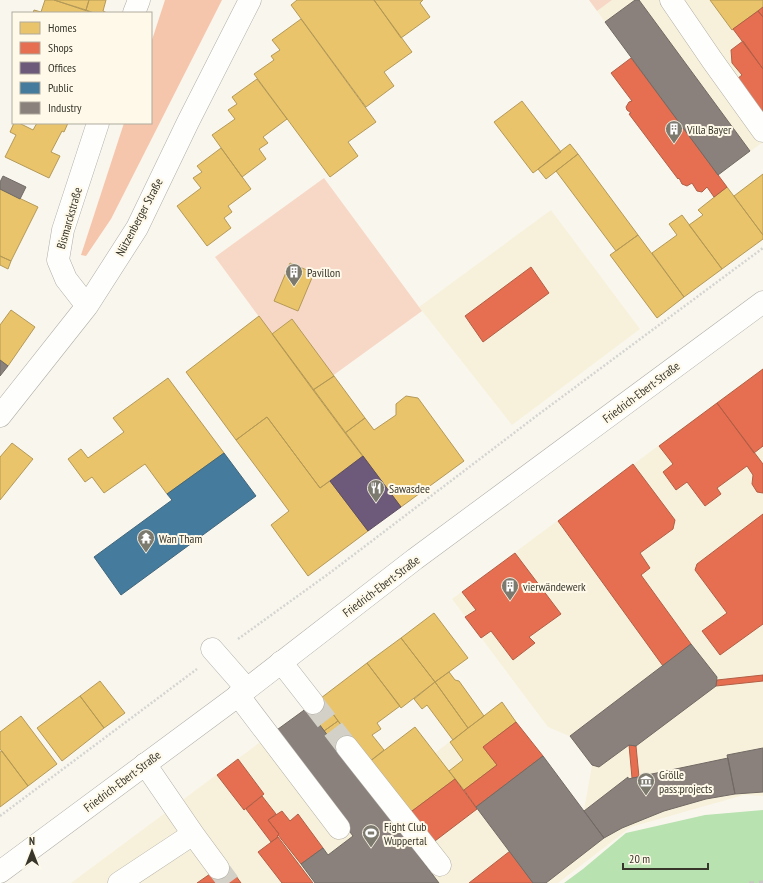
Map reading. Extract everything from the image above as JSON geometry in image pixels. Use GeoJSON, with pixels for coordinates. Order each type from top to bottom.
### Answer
{"type":"FeatureCollection","features":[{"type":"Feature","properties":{"kind":"main road"},"geometry":{"type":"LineString","coordinates":[[134,12],[139,0]]}},
{"type":"Feature","properties":{"kind":"main road","name":"Nützenberger Straße"},"geometry":{"type":"LineString","coordinates":[[0,416],[87,306],[137,228],[188,122],[250,0]]}},
{"type":"Feature","properties":{"kind":"main road"},"geometry":{"type":"LineString","coordinates":[[671,0],[763,131]]}},
{"type":"Feature","properties":{"kind":"main road","name":"Bismarckstraße"},"geometry":{"type":"LineString","coordinates":[[87,306],[66,279],[58,260],[63,230],[98,124]]}},
{"type":"Feature","properties":{"kind":"main road","name":"Friedrich-Ebert-Straße"},"geometry":{"type":"LineString","coordinates":[[0,872],[242,692],[415,559],[763,302]]}},
{"type":"Feature","properties":{"kind":"main road"},"geometry":{"type":"LineString","coordinates":[[214,652],[339,828]]}},
{"type":"Feature","properties":{"kind":"main road"},"geometry":{"type":"LineString","coordinates":[[281,662],[314,703]]}},
{"type":"Feature","properties":{"kind":"main road"},"geometry":{"type":"LineString","coordinates":[[348,748],[440,865]]}},
{"type":"Feature","properties":{"kind":"main road"},"geometry":{"type":"LineString","coordinates":[[145,764],[192,834],[218,868]]}},
{"type":"Feature","properties":{"kind":"main road"},"geometry":{"type":"LineString","coordinates":[[119,883],[192,834]]}},
{"type":"Feature","properties":{"kind":"path"},"geometry":{"type":"LineString","coordinates":[[0,816],[214,652],[331,572],[552,404],[763,248]]}},
{"type":"Feature","properties":{"kind":"shaded area"},"geometry":{"type":"Polygon","coordinates":[[[165,0],[222,0],[111,219],[86,256],[81,255],[124,124],[152,124],[152,40],[165,0]]]}},
{"type":"Feature","properties":{"kind":"shaded area"},"geometry":{"type":"Polygon","coordinates":[[[589,0],[612,0],[597,11],[589,0]]]}},
{"type":"Feature","properties":{"kind":"shaded area"},"geometry":{"type":"Polygon","coordinates":[[[612,0],[763,0],[763,142],[718,175],[597,11],[612,0]]]}},
{"type":"Feature","properties":{"kind":"shaded area"},"geometry":{"type":"Polygon","coordinates":[[[324,178],[422,311],[313,390],[215,257],[324,178]]]}},
{"type":"Feature","properties":{"kind":"shaded area"},"geometry":{"type":"Polygon","coordinates":[[[551,210],[640,329],[512,425],[419,307],[551,210]]]}},
{"type":"Feature","properties":{"kind":"shaded area"},"geometry":{"type":"Polygon","coordinates":[[[763,368],[763,796],[744,795],[631,827],[558,883],[71,883],[306,708],[394,823],[455,779],[435,753],[501,702],[584,810],[592,765],[569,736],[548,727],[452,599],[763,368]]]}},
{"type":"Feature","properties":{"kind":"shaded area"},"geometry":{"type":"Polygon","coordinates":[[[763,810],[763,883],[564,883],[626,833],[705,815],[763,810]]]}},
{"type":"Feature","properties":{"kind":"building: Homes"},"geometry":{"type":"Polygon","coordinates":[[[45,0],[54,0],[90,12],[41,12],[45,0]]]}},
{"type":"Feature","properties":{"kind":"building: Homes"},"geometry":{"type":"Polygon","coordinates":[[[54,0],[89,0],[86,10],[54,0]]]}},
{"type":"Feature","properties":{"kind":"building: Homes"},"geometry":{"type":"Polygon","coordinates":[[[89,0],[106,0],[103,11],[105,12],[91,12],[86,10],[89,0]]]}},
{"type":"Feature","properties":{"kind":"building: Homes"},"geometry":{"type":"Polygon","coordinates":[[[297,0],[374,0],[412,52],[384,72],[394,86],[366,107],[291,5],[297,0]]]}},
{"type":"Feature","properties":{"kind":"building: Homes"},"geometry":{"type":"Polygon","coordinates":[[[374,0],[423,0],[420,3],[430,17],[401,38],[374,0]]]}},
{"type":"Feature","properties":{"kind":"building: Homes"},"geometry":{"type":"Polygon","coordinates":[[[710,0],[763,0],[763,7],[732,30],[710,0]]]}},
{"type":"Feature","properties":{"kind":"building: Homes"},"geometry":{"type":"Polygon","coordinates":[[[301,19],[376,122],[348,142],[358,156],[330,177],[254,74],[274,60],[271,56],[280,50],[272,40],[301,19]]]}},
{"type":"Feature","properties":{"kind":"building: Homes"},"geometry":{"type":"Polygon","coordinates":[[[257,79],[287,119],[263,137],[268,143],[259,149],[266,159],[242,177],[212,135],[235,119],[228,110],[237,104],[232,97],[257,79]]]}},
{"type":"Feature","properties":{"kind":"building: Homes"},"geometry":{"type":"Polygon","coordinates":[[[522,101],[561,152],[533,173],[494,122],[522,101]]]}},
{"type":"Feature","properties":{"kind":"building: Homes"},"geometry":{"type":"Polygon","coordinates":[[[14,124],[21,124],[33,130],[36,124],[68,124],[64,132],[62,131],[51,152],[60,156],[49,178],[5,157],[16,135],[10,132],[14,124]]]}},
{"type":"Feature","properties":{"kind":"building: Homes"},"geometry":{"type":"Polygon","coordinates":[[[570,144],[578,154],[546,179],[538,169],[570,144]]]}},
{"type":"Feature","properties":{"kind":"building: Homes"},"geometry":{"type":"Polygon","coordinates":[[[221,148],[251,189],[228,206],[232,212],[224,218],[231,228],[207,246],[177,206],[201,188],[193,178],[202,172],[197,166],[221,148]]]}},
{"type":"Feature","properties":{"kind":"building: Homes"},"geometry":{"type":"Polygon","coordinates":[[[578,154],[638,235],[616,251],[556,171],[578,154]]]}},
{"type":"Feature","properties":{"kind":"building: Homes"},"geometry":{"type":"Polygon","coordinates":[[[763,174],[763,235],[734,196],[763,174]]]}},
{"type":"Feature","properties":{"kind":"building: Homes"},"geometry":{"type":"Polygon","coordinates":[[[727,187],[763,235],[763,239],[722,269],[689,225],[703,215],[698,210],[727,187]]]}},
{"type":"Feature","properties":{"kind":"building: Homes"},"geometry":{"type":"Polygon","coordinates":[[[0,189],[38,207],[11,261],[0,256],[0,189]]]}},
{"type":"Feature","properties":{"kind":"building: Homes"},"geometry":{"type":"Polygon","coordinates":[[[682,215],[722,269],[684,297],[652,253],[677,235],[669,224],[682,215]]]}},
{"type":"Feature","properties":{"kind":"building: Homes"},"geometry":{"type":"Polygon","coordinates":[[[638,235],[684,297],[657,318],[610,255],[638,235]]]}},
{"type":"Feature","properties":{"kind":"building: Homes"},"geometry":{"type":"Polygon","coordinates":[[[0,256],[11,261],[8,269],[0,265],[0,256]]]}},
{"type":"Feature","properties":{"kind":"building: Homes","name":"Pavillon"},"geometry":{"type":"Polygon","coordinates":[[[290,263],[314,273],[298,311],[274,301],[290,263]]]}},
{"type":"Feature","properties":{"kind":"building: Homes"},"geometry":{"type":"Polygon","coordinates":[[[11,310],[35,327],[8,366],[0,360],[0,325],[11,310]]]}},
{"type":"Feature","properties":{"kind":"building: Homes"},"geometry":{"type":"Polygon","coordinates":[[[259,316],[363,456],[320,488],[267,417],[236,440],[186,372],[259,316]]]}},
{"type":"Feature","properties":{"kind":"building: Homes"},"geometry":{"type":"Polygon","coordinates":[[[292,319],[334,376],[313,390],[272,334],[292,319]]]}},
{"type":"Feature","properties":{"kind":"building: Homes"},"geometry":{"type":"Polygon","coordinates":[[[334,376],[365,418],[345,433],[313,390],[334,376]]]}},
{"type":"Feature","properties":{"kind":"building: Homes"},"geometry":{"type":"Polygon","coordinates":[[[168,378],[224,453],[167,494],[145,464],[104,493],[92,477],[85,482],[68,459],[81,449],[88,458],[124,432],[113,418],[168,378]]]}},
{"type":"Feature","properties":{"kind":"building: Homes"},"geometry":{"type":"Polygon","coordinates":[[[406,396],[418,398],[464,461],[401,507],[345,433],[365,418],[374,430],[396,415],[396,404],[406,396]]]}},
{"type":"Feature","properties":{"kind":"building: Homes"},"geometry":{"type":"Polygon","coordinates":[[[267,417],[320,488],[330,481],[368,531],[308,576],[271,525],[289,511],[236,440],[267,417]]]}},
{"type":"Feature","properties":{"kind":"building: Homes"},"geometry":{"type":"Polygon","coordinates":[[[12,443],[33,459],[0,500],[0,457],[12,443]]]}},
{"type":"Feature","properties":{"kind":"building: Homes"},"geometry":{"type":"Polygon","coordinates":[[[434,613],[468,658],[435,682],[401,638],[434,613]]]}},
{"type":"Feature","properties":{"kind":"building: Homes"},"geometry":{"type":"Polygon","coordinates":[[[401,638],[435,682],[401,708],[367,663],[401,638]]]}},
{"type":"Feature","properties":{"kind":"building: Homes"},"geometry":{"type":"Polygon","coordinates":[[[367,663],[400,706],[377,723],[381,729],[372,735],[384,750],[369,762],[321,698],[367,663]]]}},
{"type":"Feature","properties":{"kind":"building: Homes"},"geometry":{"type":"Polygon","coordinates":[[[449,672],[455,680],[459,681],[484,716],[468,728],[435,682],[449,672]]]}},
{"type":"Feature","properties":{"kind":"building: Homes"},"geometry":{"type":"Polygon","coordinates":[[[100,681],[125,713],[104,728],[80,696],[100,681]]]}},
{"type":"Feature","properties":{"kind":"building: Homes"},"geometry":{"type":"Polygon","coordinates":[[[435,682],[468,728],[453,740],[427,705],[422,709],[414,699],[435,682]]]}},
{"type":"Feature","properties":{"kind":"building: Homes"},"geometry":{"type":"Polygon","coordinates":[[[80,696],[104,728],[62,761],[37,728],[80,696]]]}},
{"type":"Feature","properties":{"kind":"building: Homes"},"geometry":{"type":"Polygon","coordinates":[[[321,698],[338,721],[324,731],[307,708],[321,698]]]}},
{"type":"Feature","properties":{"kind":"building: Homes"},"geometry":{"type":"Polygon","coordinates":[[[502,702],[516,722],[483,747],[497,765],[464,790],[449,771],[463,760],[450,742],[502,702]]]}},
{"type":"Feature","properties":{"kind":"building: Homes"},"geometry":{"type":"Polygon","coordinates":[[[21,716],[57,764],[28,786],[0,749],[0,732],[21,716]]]}},
{"type":"Feature","properties":{"kind":"building: Homes"},"geometry":{"type":"Polygon","coordinates":[[[338,721],[354,742],[341,753],[324,731],[338,721]]]}},
{"type":"Feature","properties":{"kind":"building: Homes"},"geometry":{"type":"Polygon","coordinates":[[[415,727],[455,779],[408,814],[369,762],[415,727]]]}},
{"type":"Feature","properties":{"kind":"building: Homes"},"geometry":{"type":"Polygon","coordinates":[[[2,751],[28,786],[0,807],[0,752],[2,751]]]}},
{"type":"Feature","properties":{"kind":"building: Shops"},"geometry":{"type":"Polygon","coordinates":[[[763,7],[763,17],[758,11],[763,7]]]}},
{"type":"Feature","properties":{"kind":"building: Shops"},"geometry":{"type":"Polygon","coordinates":[[[758,11],[763,17],[763,69],[733,29],[758,11]]]}},
{"type":"Feature","properties":{"kind":"building: Shops"},"geometry":{"type":"Polygon","coordinates":[[[743,41],[763,69],[763,124],[733,82],[742,75],[732,63],[731,50],[743,41]]]}},
{"type":"Feature","properties":{"kind":"building: Shops","name":"Villa Bayer"},"geometry":{"type":"Polygon","coordinates":[[[631,58],[727,187],[714,197],[707,187],[702,192],[697,191],[692,183],[687,186],[682,184],[679,178],[678,179],[629,114],[631,113],[626,107],[629,102],[632,101],[611,73],[631,58]]]}},
{"type":"Feature","properties":{"kind":"building: Shops"},"geometry":{"type":"Polygon","coordinates":[[[531,267],[549,293],[483,342],[465,316],[531,267]]]}},
{"type":"Feature","properties":{"kind":"building: Shops"},"geometry":{"type":"Polygon","coordinates":[[[763,369],[763,446],[754,453],[717,403],[763,369]]]}},
{"type":"Feature","properties":{"kind":"building: Shops"},"geometry":{"type":"Polygon","coordinates":[[[717,403],[763,464],[763,493],[757,492],[752,484],[753,475],[747,466],[717,488],[721,494],[705,506],[687,482],[676,490],[663,472],[673,464],[659,446],[717,403]]]}},
{"type":"Feature","properties":{"kind":"building: Shops"},"geometry":{"type":"Polygon","coordinates":[[[633,464],[675,520],[673,529],[640,553],[650,568],[641,575],[691,644],[663,666],[558,521],[633,464]]]}},
{"type":"Feature","properties":{"kind":"building: Shops"},"geometry":{"type":"Polygon","coordinates":[[[763,514],[763,624],[720,655],[702,631],[727,613],[695,570],[697,564],[763,514]]]}},
{"type":"Feature","properties":{"kind":"building: Shops","name":"vierwändewerk"},"geometry":{"type":"Polygon","coordinates":[[[515,553],[561,614],[529,637],[535,643],[513,660],[491,631],[481,638],[465,617],[476,610],[462,592],[515,553]]]}},
{"type":"Feature","properties":{"kind":"building: Shops"},"geometry":{"type":"Polygon","coordinates":[[[763,675],[763,681],[716,686],[717,680],[763,675]]]}},
{"type":"Feature","properties":{"kind":"building: Shops"},"geometry":{"type":"Polygon","coordinates":[[[516,722],[543,756],[476,807],[464,790],[497,765],[483,747],[516,722]]]}},
{"type":"Feature","properties":{"kind":"building: Shops"},"geometry":{"type":"Polygon","coordinates":[[[629,745],[636,746],[639,777],[632,778],[629,745]]]}},
{"type":"Feature","properties":{"kind":"building: Shops"},"geometry":{"type":"Polygon","coordinates":[[[238,759],[264,794],[244,810],[217,775],[238,759]]]}},
{"type":"Feature","properties":{"kind":"building: Shops"},"geometry":{"type":"Polygon","coordinates":[[[455,779],[477,809],[431,844],[408,814],[455,779]]]}},
{"type":"Feature","properties":{"kind":"building: Shops"},"geometry":{"type":"Polygon","coordinates":[[[262,796],[276,814],[268,820],[279,834],[277,836],[278,837],[271,842],[246,809],[262,796]]]}},
{"type":"Feature","properties":{"kind":"building: Shops"},"geometry":{"type":"Polygon","coordinates":[[[282,811],[290,821],[298,814],[323,848],[301,864],[268,820],[282,811]]]}},
{"type":"Feature","properties":{"kind":"building: Shops"},"geometry":{"type":"Polygon","coordinates":[[[278,837],[313,883],[282,883],[258,852],[278,837]]]}},
{"type":"Feature","properties":{"kind":"building: Shops"},"geometry":{"type":"Polygon","coordinates":[[[510,851],[533,883],[469,883],[510,851]]]}},
{"type":"Feature","properties":{"kind":"building: Shops"},"geometry":{"type":"Polygon","coordinates":[[[226,862],[241,883],[216,883],[210,874],[226,862]]]}},
{"type":"Feature","properties":{"kind":"building: Shops"},"geometry":{"type":"Polygon","coordinates":[[[210,874],[216,883],[197,883],[210,874]]]}},
{"type":"Feature","properties":{"kind":"building: Offices"},"geometry":{"type":"Polygon","coordinates":[[[363,456],[401,507],[368,531],[330,481],[363,456]]]}},
{"type":"Feature","properties":{"kind":"building: Public"},"geometry":{"type":"Polygon","coordinates":[[[224,453],[256,496],[121,595],[94,557],[172,500],[167,494],[224,453]]]}},
{"type":"Feature","properties":{"kind":"building: Industry"},"geometry":{"type":"Polygon","coordinates":[[[635,0],[639,0],[750,151],[718,175],[605,22],[635,0]]]}},
{"type":"Feature","properties":{"kind":"building: Industry"},"geometry":{"type":"Polygon","coordinates":[[[3,176],[26,187],[20,199],[0,189],[0,182],[3,176]]]}},
{"type":"Feature","properties":{"kind":"building: Industry"},"geometry":{"type":"Polygon","coordinates":[[[0,360],[8,366],[0,376],[0,360]]]}},
{"type":"Feature","properties":{"kind":"building: Industry"},"geometry":{"type":"Polygon","coordinates":[[[691,644],[717,677],[716,686],[636,746],[629,745],[599,767],[592,765],[570,736],[691,644]]]}},
{"type":"Feature","properties":{"kind":"building: Industry"},"geometry":{"type":"Polygon","coordinates":[[[307,708],[439,883],[315,883],[301,864],[323,848],[328,855],[353,836],[274,732],[307,708]]]}},
{"type":"Feature","properties":{"kind":"building: Industry"},"geometry":{"type":"Polygon","coordinates":[[[763,748],[763,792],[735,794],[727,755],[763,748]]]}},
{"type":"Feature","properties":{"kind":"building: Industry"},"geometry":{"type":"Polygon","coordinates":[[[543,756],[604,838],[546,883],[533,883],[476,807],[543,756]]]}},
{"type":"Feature","properties":{"kind":"building: Industry"},"geometry":{"type":"Polygon","coordinates":[[[728,758],[735,794],[706,799],[664,811],[622,828],[604,838],[584,811],[628,777],[628,779],[728,758]]]}},
{"type":"Feature","properties":{"kind":"tunnel"},"geometry":{"type":"LineString","coordinates":[[313,703],[347,747]]}},
{"type":"Feature","properties":{"kind":"tunnel"},"geometry":{"type":"LineString","coordinates":[[218,868],[229,883]]}},
{"type":"Feature","properties":{"kind":"railway"},"geometry":{"type":"LineString","coordinates":[[749,883],[763,882]]}},
{"type":"Feature","properties":{"kind":"place","name":"Villa Bayer"},"geometry":{"type":"Point","coordinates":[674,144]}},
{"type":"Feature","properties":{"kind":"place","name":"Pavillon"},"geometry":{"type":"Point","coordinates":[294,287]}},
{"type":"Feature","properties":{"kind":"place","name":"Sawasdee"},"geometry":{"type":"Point","coordinates":[376,503]}},
{"type":"Feature","properties":{"kind":"place","name":"Wan Tham"},"geometry":{"type":"Point","coordinates":[146,553]}},
{"type":"Feature","properties":{"kind":"place","name":"vierwändewerk"},"geometry":{"type":"Point","coordinates":[510,601]}},
{"type":"Feature","properties":{"kind":"place","name":"Grölle pass:projects"},"geometry":{"type":"Point","coordinates":[646,796]}},
{"type":"Feature","properties":{"kind":"place","name":"Fight Club Wuppertal"},"geometry":{"type":"Point","coordinates":[371,848]}}]}
